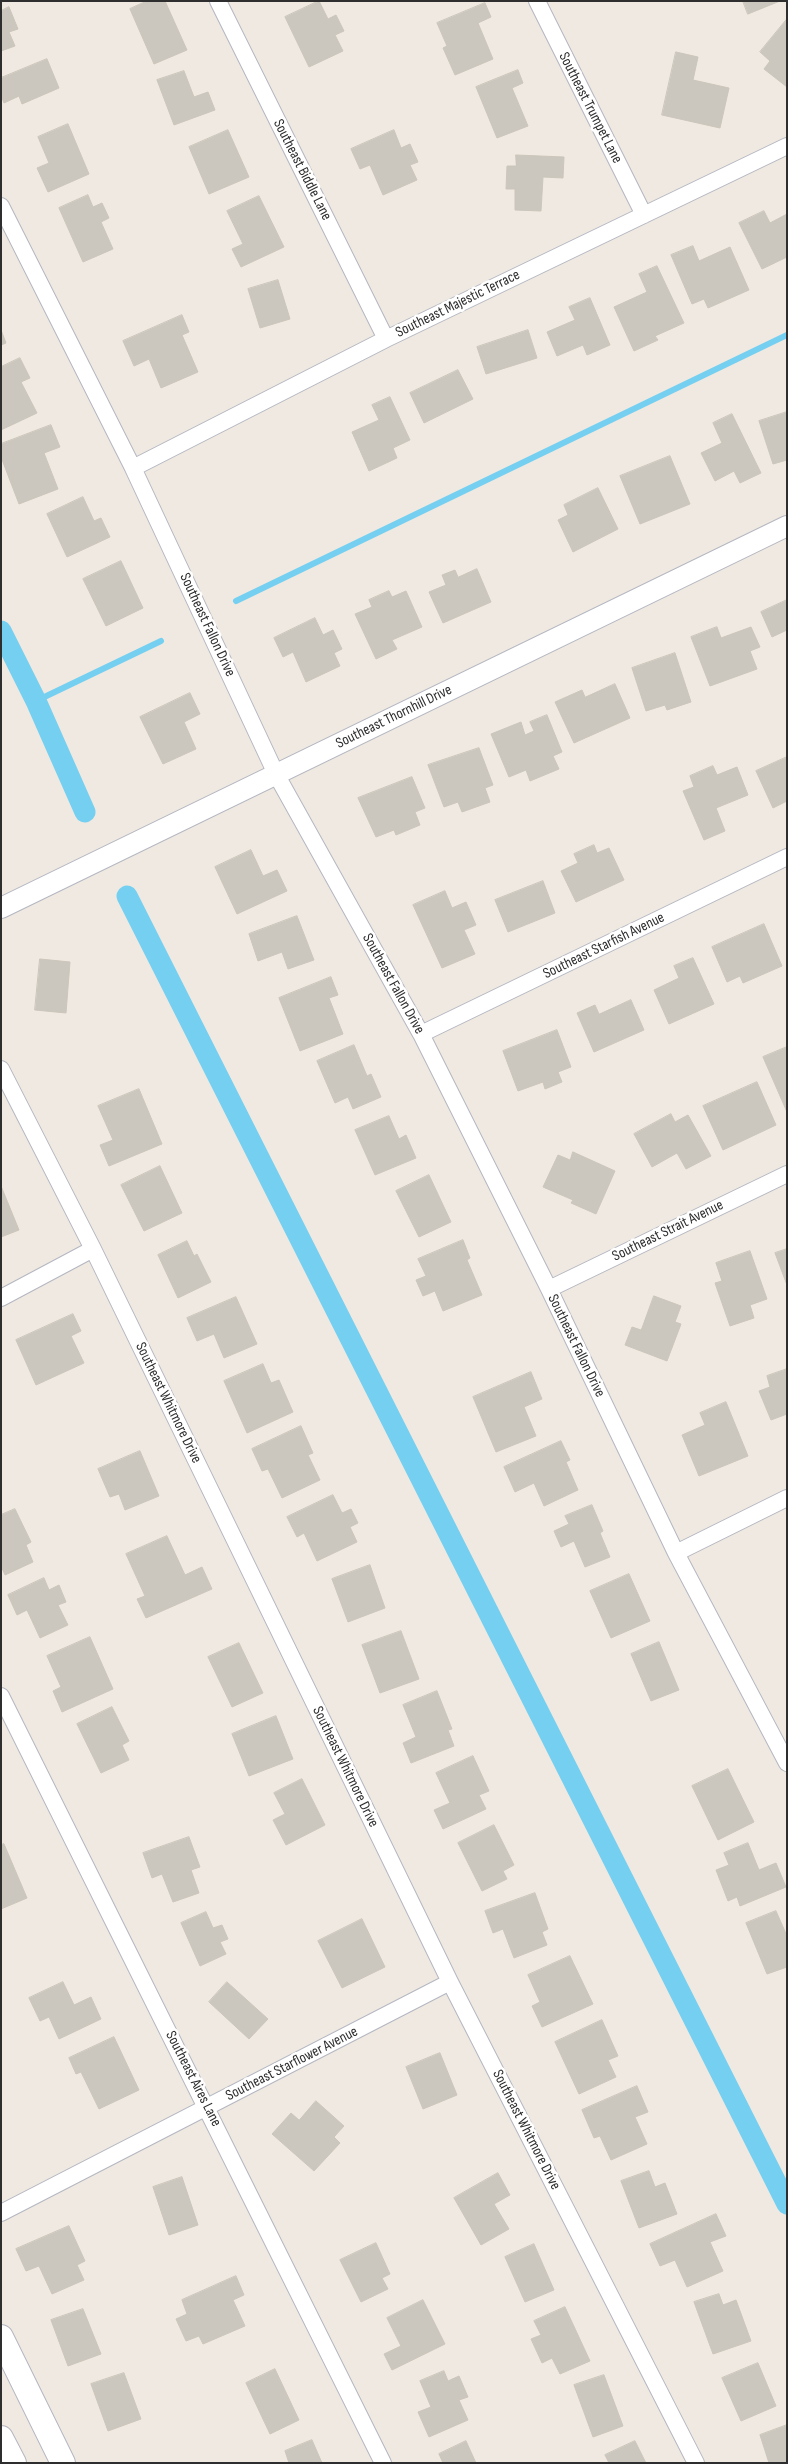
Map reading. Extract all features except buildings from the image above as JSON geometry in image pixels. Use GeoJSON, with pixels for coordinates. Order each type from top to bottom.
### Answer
{"type":"FeatureCollection","features":[{"type":"Feature","properties":{"kind":"main road"},"geometry":{"type":"LineString","coordinates":[[1,2337],[63,2463]]}},
{"type":"Feature","properties":{"kind":"main road"},"geometry":{"type":"LineString","coordinates":[[1,2438],[14,2463]]}},
{"type":"Feature","properties":{"kind":"street","name":"Southeast Biddle Lane"},"geometry":{"type":"LineString","coordinates":[[218,1],[386,339]]}},
{"type":"Feature","properties":{"kind":"street","name":"Southeast Trumpet Lane"},"geometry":{"type":"LineString","coordinates":[[537,1],[644,216]]}},
{"type":"Feature","properties":{"kind":"street","name":"Southeast Majestic Terrace"},"geometry":{"type":"LineString","coordinates":[[133,468],[386,339],[787,146]]}},
{"type":"Feature","properties":{"kind":"street","name":"Southeast Fallon Drive"},"geometry":{"type":"LineString","coordinates":[[1,206],[133,468],[276,774],[421,1034],[548,1289],[676,1553],[787,1763]]}},
{"type":"Feature","properties":{"kind":"street","name":"Southeast Thornhill Drive"},"geometry":{"type":"LineString","coordinates":[[1,908],[787,526]]}},
{"type":"Feature","properties":{"kind":"street","name":"Southeast Starfish Avenue"},"geometry":{"type":"LineString","coordinates":[[421,1034],[787,857]]}},
{"type":"Feature","properties":{"kind":"street","name":"Southeast Whitmore Drive"},"geometry":{"type":"LineString","coordinates":[[1,1069],[93,1249],[450,1982],[696,2463]]}},
{"type":"Feature","properties":{"kind":"street","name":"Southeast Strait Avenue"},"geometry":{"type":"LineString","coordinates":[[548,1289],[787,1174]]}},
{"type":"Feature","properties":{"kind":"street"},"geometry":{"type":"LineString","coordinates":[[1,1298],[93,1249]]}},
{"type":"Feature","properties":{"kind":"street"},"geometry":{"type":"LineString","coordinates":[[676,1553],[787,1498]]}},
{"type":"Feature","properties":{"kind":"street","name":"Southeast Aires Lane"},"geometry":{"type":"LineString","coordinates":[[1,1696],[383,2463]]}},
{"type":"Feature","properties":{"kind":"street","name":"Southeast Starflower Avenue"},"geometry":{"type":"LineString","coordinates":[[1,2213],[450,1982]]}},
{"type":"Feature","properties":{"kind":"waterway"},"geometry":{"type":"LineString","coordinates":[[236,601],[787,335]]}},
{"type":"Feature","properties":{"kind":"waterway"},"geometry":{"type":"LineString","coordinates":[[1,631],[36,701],[85,812]]}},
{"type":"Feature","properties":{"kind":"waterway"},"geometry":{"type":"LineString","coordinates":[[36,701],[161,641]]}},
{"type":"Feature","properties":{"kind":"waterway"},"geometry":{"type":"LineString","coordinates":[[127,896],[787,2204]]}}]}
